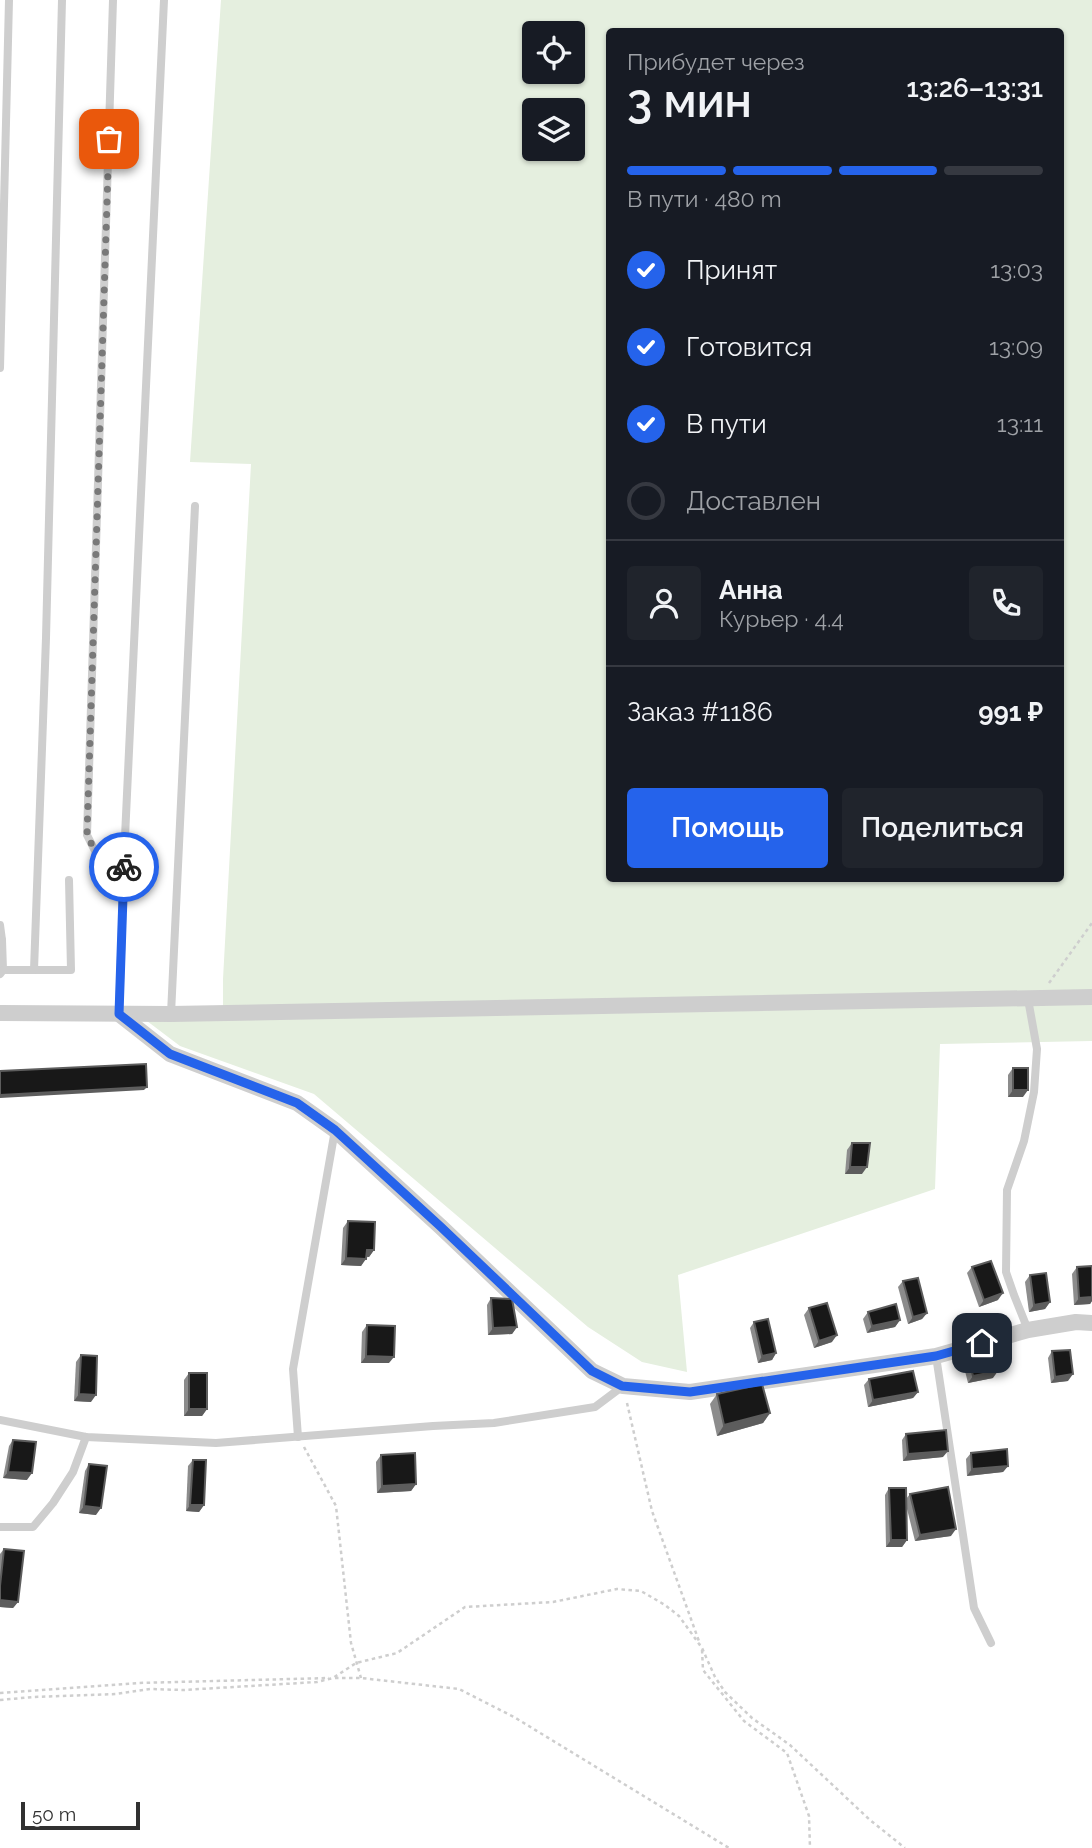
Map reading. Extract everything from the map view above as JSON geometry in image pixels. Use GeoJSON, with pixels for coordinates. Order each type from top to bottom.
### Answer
{"type":"FeatureCollection","features":[{"type":"Feature","properties":{"kind":"street"},"geometry":{"type":"LineString","coordinates":[[0,1013],[171,1014],[1092,997]]}},
{"type":"Feature","properties":{"kind":"street"},"geometry":{"type":"LineString","coordinates":[[119,1014],[170,1054],[297,1103],[335,1130],[592,1371],[622,1386],[690,1392],[936,1356],[1028,1330],[1076,1321],[1092,1323]]}},
{"type":"Feature","properties":{"kind":"lane"},"geometry":{"type":"LineString","coordinates":[[0,368],[9,0]]}},
{"type":"Feature","properties":{"kind":"lane"},"geometry":{"type":"LineString","coordinates":[[34,970],[46,638],[62,0]]}},
{"type":"Feature","properties":{"kind":"lane"},"geometry":{"type":"LineString","coordinates":[[113,0],[87,835],[96,853],[124,866]]}},
{"type":"Feature","properties":{"kind":"lane"},"geometry":{"type":"LineString","coordinates":[[119,1014],[164,0]]}},
{"type":"Feature","properties":{"kind":"lane"},"geometry":{"type":"LineString","coordinates":[[171,1014],[195,506]]}},
{"type":"Feature","properties":{"kind":"lane"},"geometry":{"type":"LineString","coordinates":[[0,925],[1,972],[71,970],[69,880]]}},
{"type":"Feature","properties":{"kind":"lane"},"geometry":{"type":"LineString","coordinates":[[1028,1330],[1006,1272],[1007,1190],[1024,1141],[1034,1091],[1037,1049],[1033,998]]}},
{"type":"Feature","properties":{"kind":"lane"},"geometry":{"type":"LineString","coordinates":[[298,1437],[293,1369],[335,1130]]}},
{"type":"Feature","properties":{"kind":"lane"},"geometry":{"type":"LineString","coordinates":[[936,1356],[974,1608],[991,1643]]}},
{"type":"Feature","properties":{"kind":"lane"},"geometry":{"type":"LineString","coordinates":[[0,1420],[86,1437],[216,1443],[507,1421],[595,1407],[622,1386]]}},
{"type":"Feature","properties":{"kind":"lane"},"geometry":{"type":"LineString","coordinates":[[0,1527],[33,1527],[73,1472],[86,1437]]}},
{"type":"Feature","properties":{"kind":"path"},"geometry":{"type":"LineString","coordinates":[[1033,998],[1092,923]]}},
{"type":"Feature","properties":{"kind":"path"},"geometry":{"type":"LineString","coordinates":[[622,1386],[652,1511],[702,1648],[724,1692],[752,1718],[790,1745],[870,1821],[905,1848]]}},
{"type":"Feature","properties":{"kind":"path"},"geometry":{"type":"LineString","coordinates":[[298,1437],[336,1506],[351,1643],[361,1678]]}},
{"type":"Feature","properties":{"kind":"path"},"geometry":{"type":"LineString","coordinates":[[0,1700],[116,1694],[150,1689],[183,1690],[317,1682],[333,1678],[356,1663],[397,1653],[465,1607],[553,1602],[617,1589],[641,1591],[679,1616],[702,1648],[703,1670],[744,1721],[787,1753],[809,1816],[810,1848]]}},
{"type":"Feature","properties":{"kind":"path"},"geometry":{"type":"LineString","coordinates":[[0,1693],[138,1684],[333,1678],[361,1678],[458,1689],[513,1717],[729,1848]]}},
{"type":"Feature","properties":{"kind":"green space"},"geometry":{"type":"Polygon","coordinates":[[[221,0],[1092,0],[1092,1041],[940,1044],[935,1189],[678,1275],[687,1372],[642,1362],[588,1327],[314,1094],[180,1046],[147,1021],[223,1021],[223,979],[251,464],[190,462],[221,0]]]}},
{"type":"Feature","properties":{"kind":"building"},"geometry":{"type":"Polygon","coordinates":[[[146,1064],[147,1087],[0,1095],[0,1071],[146,1064]]]}},
{"type":"Feature","properties":{"kind":"building"},"geometry":{"type":"Polygon","coordinates":[[[1013,1068],[1028,1068],[1028,1090],[1013,1090],[1013,1068]]]}},
{"type":"Feature","properties":{"kind":"building"},"geometry":{"type":"Polygon","coordinates":[[[852,1143],[870,1143],[867,1167],[850,1167],[852,1143]]]}},
{"type":"Feature","properties":{"kind":"building"},"geometry":{"type":"Polygon","coordinates":[[[348,1221],[375,1222],[374,1250],[367,1250],[366,1259],[346,1258],[348,1221]]]}},
{"type":"Feature","properties":{"kind":"building"},"geometry":{"type":"Polygon","coordinates":[[[991,1261],[1003,1293],[984,1300],[972,1267],[991,1261]]]}},
{"type":"Feature","properties":{"kind":"building"},"geometry":{"type":"Polygon","coordinates":[[[1092,1266],[1092,1297],[1079,1298],[1077,1267],[1092,1266]]]}},
{"type":"Feature","properties":{"kind":"building"},"geometry":{"type":"Polygon","coordinates":[[[1046,1273],[1050,1302],[1034,1305],[1030,1275],[1046,1273]]]}},
{"type":"Feature","properties":{"kind":"building"},"geometry":{"type":"Polygon","coordinates":[[[918,1278],[927,1313],[913,1317],[903,1281],[918,1278]]]}},
{"type":"Feature","properties":{"kind":"building"},"geometry":{"type":"Polygon","coordinates":[[[491,1298],[512,1299],[517,1327],[493,1328],[491,1298]]]}},
{"type":"Feature","properties":{"kind":"building"},"geometry":{"type":"Polygon","coordinates":[[[827,1303],[837,1335],[819,1341],[809,1308],[827,1303]]]}},
{"type":"Feature","properties":{"kind":"building"},"geometry":{"type":"Polygon","coordinates":[[[896,1304],[900,1320],[872,1326],[868,1312],[896,1304]]]}},
{"type":"Feature","properties":{"kind":"building"},"geometry":{"type":"Polygon","coordinates":[[[768,1319],[776,1353],[762,1356],[754,1322],[768,1319]]]}},
{"type":"Feature","properties":{"kind":"building"},"geometry":{"type":"Polygon","coordinates":[[[367,1325],[395,1326],[394,1357],[366,1356],[367,1325]]]}},
{"type":"Feature","properties":{"kind":"building"},"geometry":{"type":"Polygon","coordinates":[[[1070,1350],[1073,1374],[1055,1377],[1052,1351],[1070,1350]]]}},
{"type":"Feature","properties":{"kind":"building"},"geometry":{"type":"Polygon","coordinates":[[[81,1355],[97,1356],[96,1395],[79,1394],[81,1355]]]}},
{"type":"Feature","properties":{"kind":"building"},"geometry":{"type":"Polygon","coordinates":[[[995,1355],[998,1371],[973,1376],[969,1360],[995,1355]]]}},
{"type":"Feature","properties":{"kind":"building"},"geometry":{"type":"Polygon","coordinates":[[[913,1371],[918,1392],[873,1400],[869,1379],[913,1371]]]}},
{"type":"Feature","properties":{"kind":"building"},"geometry":{"type":"Polygon","coordinates":[[[189,1373],[207,1373],[207,1409],[189,1409],[189,1373]]]}},
{"type":"Feature","properties":{"kind":"building"},"geometry":{"type":"Polygon","coordinates":[[[762,1384],[770,1413],[724,1425],[717,1394],[762,1384]]]}},
{"type":"Feature","properties":{"kind":"building"},"geometry":{"type":"Polygon","coordinates":[[[946,1430],[948,1451],[908,1454],[906,1434],[946,1430]]]}},
{"type":"Feature","properties":{"kind":"building"},"geometry":{"type":"Polygon","coordinates":[[[13,1440],[36,1442],[32,1473],[8,1472],[13,1440]]]}},
{"type":"Feature","properties":{"kind":"building"},"geometry":{"type":"Polygon","coordinates":[[[1007,1449],[1008,1466],[972,1469],[971,1453],[1007,1449]]]}},
{"type":"Feature","properties":{"kind":"building"},"geometry":{"type":"Polygon","coordinates":[[[415,1453],[416,1484],[382,1486],[381,1455],[415,1453]]]}},
{"type":"Feature","properties":{"kind":"building"},"geometry":{"type":"Polygon","coordinates":[[[193,1460],[206,1460],[204,1505],[190,1505],[193,1460]]]}},
{"type":"Feature","properties":{"kind":"building"},"geometry":{"type":"Polygon","coordinates":[[[89,1464],[107,1466],[101,1508],[84,1506],[89,1464]]]}},
{"type":"Feature","properties":{"kind":"building"},"geometry":{"type":"Polygon","coordinates":[[[948,1487],[956,1529],[920,1535],[910,1494],[948,1487]]]}},
{"type":"Feature","properties":{"kind":"building"},"geometry":{"type":"Polygon","coordinates":[[[889,1488],[906,1488],[907,1540],[891,1540],[889,1488]]]}},
{"type":"Feature","properties":{"kind":"building"},"geometry":{"type":"Polygon","coordinates":[[[4,1549],[24,1551],[18,1602],[0,1600],[4,1549]]]}},
{"type":"Feature","properties":{"kind":"way so far"},"geometry":{"type":"LineString","coordinates":[[109,139],[87,835],[96,853],[124,867]]}},
{"type":"Feature","properties":{"kind":"route"},"geometry":{"type":"LineString","coordinates":[[124,867],[119,1014],[170,1054],[297,1103],[335,1130],[592,1371],[622,1386],[690,1392],[936,1356],[982,1343]]}}]}
